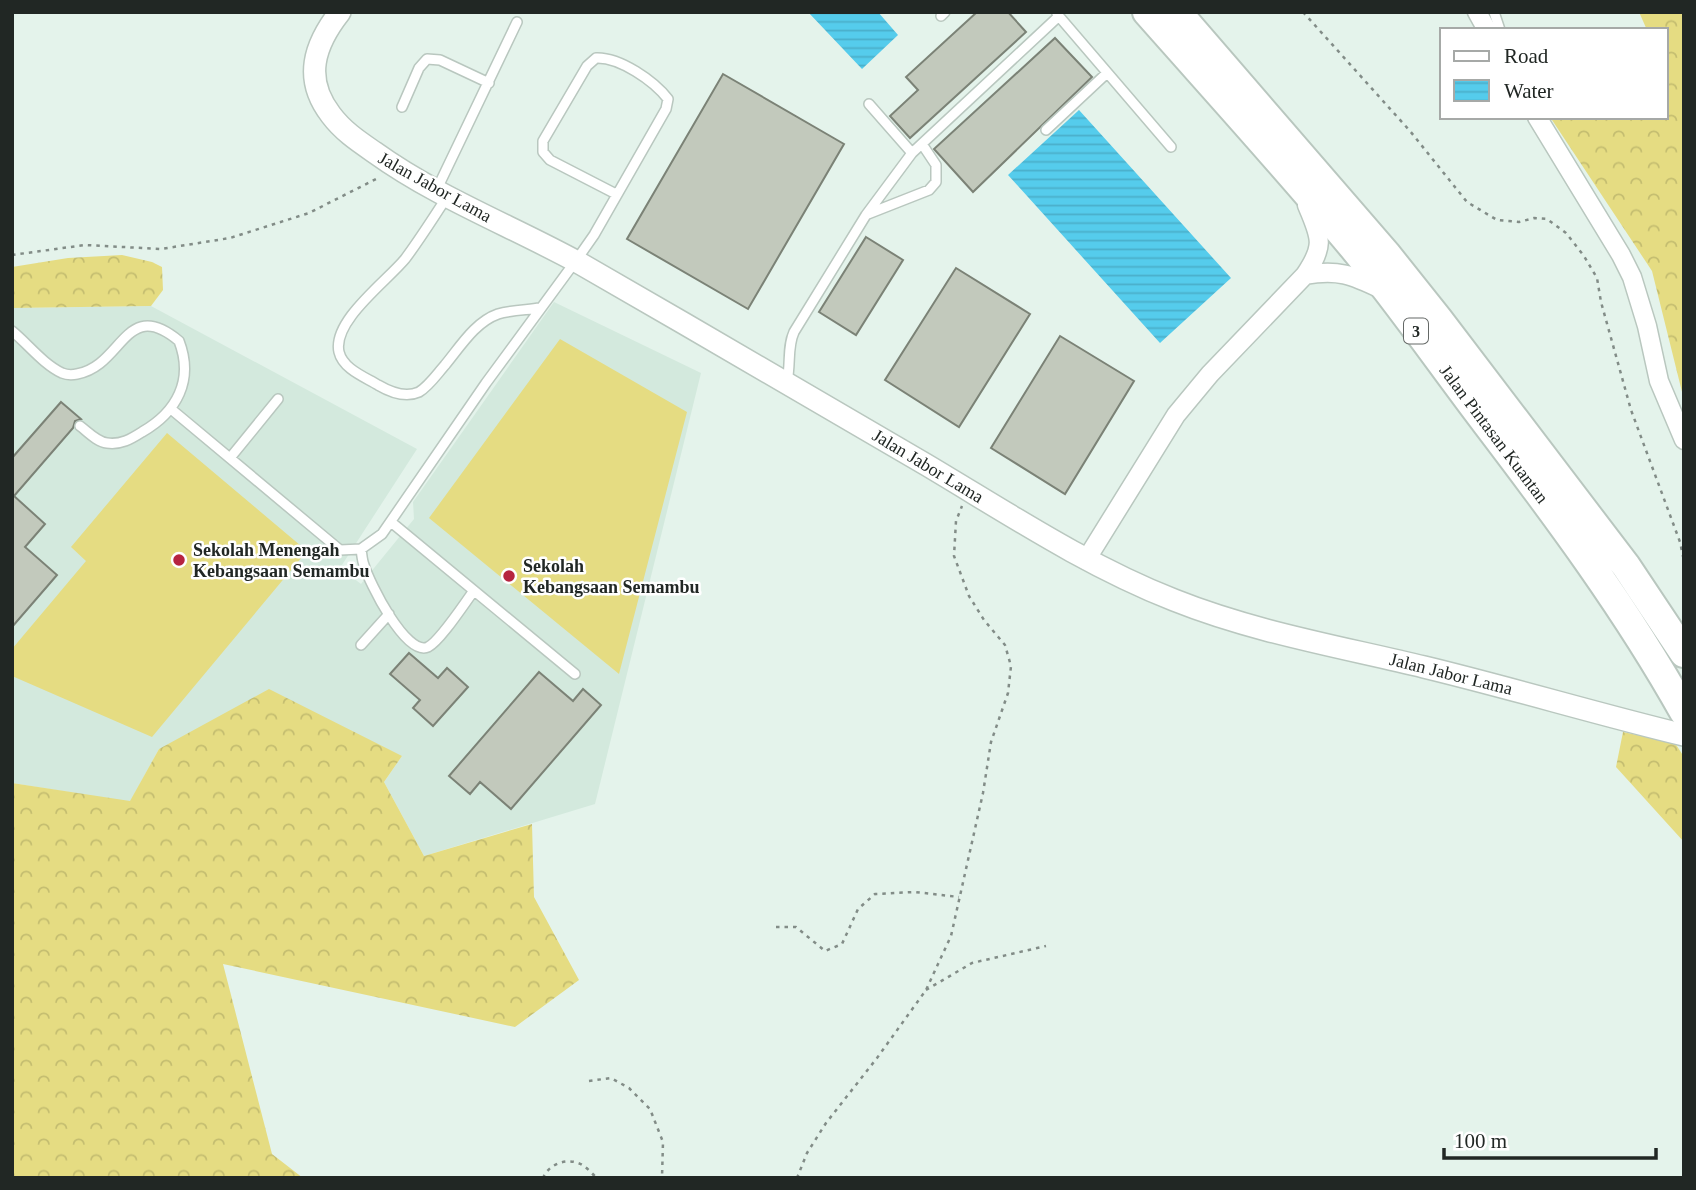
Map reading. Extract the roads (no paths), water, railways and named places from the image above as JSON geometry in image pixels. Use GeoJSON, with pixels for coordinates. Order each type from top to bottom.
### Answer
{"type":"FeatureCollection","features":[{"type":"Feature","properties":{"kind":"highway","name":"Jalan Pintasan Kuantan"},"geometry":{"type":"LineString","coordinates":[[1147,12],[1298,183],[1390,294],[1543,498],[1618,604],[1684,712]]}},
{"type":"Feature","properties":{"kind":"highway","name":"Jalan Pintasan Kuantan"},"geometry":{"type":"LineString","coordinates":[[1177,12],[1387,255],[1679,635]]}},
{"type":"Feature","properties":{"kind":"street","name":"Jalan Jabor Lama"},"geometry":{"type":"LineString","coordinates":[[340,12],[323,37],[316,56],[316,80],[320,97],[342,128],[394,167],[575,261],[1086,560],[1179,602],[1270,631],[1523,691],[1684,735]]}},
{"type":"Feature","properties":{"kind":"street"},"geometry":{"type":"LineString","coordinates":[[1477,12],[1487,28]]}},
{"type":"Feature","properties":{"kind":"street"},"geometry":{"type":"LineString","coordinates":[[1538,119],[1632,277],[1647,326],[1659,381],[1684,440]]}},
{"type":"Feature","properties":{"kind":"street"},"geometry":{"type":"LineString","coordinates":[[1086,560],[1176,415],[1225,358],[1305,275],[1319,252],[1321,242],[1318,229],[1298,183]]}},
{"type":"Feature","properties":{"kind":"street"},"geometry":{"type":"LineString","coordinates":[[1305,275],[1336,271],[1359,278],[1390,294]]}},
{"type":"Feature","properties":{"kind":"lane"},"geometry":{"type":"LineString","coordinates":[[786,383],[791,365],[789,350],[794,332],[866,215],[912,153],[1057,14],[1171,147]]}},
{"type":"Feature","properties":{"kind":"lane"},"geometry":{"type":"LineString","coordinates":[[517,22],[420,239],[346,324],[339,339],[339,351],[343,361],[355,372],[387,390],[404,394],[418,393],[478,327],[490,318],[501,313],[540,308]]}},
{"type":"Feature","properties":{"kind":"lane"},"geometry":{"type":"LineString","coordinates":[[171,409],[340,550],[361,549],[371,544],[390,522],[486,383],[594,235],[666,109],[668,99],[656,85],[612,59],[596,58],[587,66],[543,141],[543,152],[550,160],[616,194]]}},
{"type":"Feature","properties":{"kind":"lane"},"geometry":{"type":"LineString","coordinates":[[402,107],[419,68],[427,59],[440,60],[489,83]]}},
{"type":"Feature","properties":{"kind":"lane"},"geometry":{"type":"LineString","coordinates":[[1046,130],[1107,73]]}},
{"type":"Feature","properties":{"kind":"lane"},"geometry":{"type":"LineString","coordinates":[[869,104],[912,153]]}},
{"type":"Feature","properties":{"kind":"lane"},"geometry":{"type":"LineString","coordinates":[[866,215],[929,190],[936,182],[936,165],[922,144]]}},
{"type":"Feature","properties":{"kind":"lane"},"geometry":{"type":"LineString","coordinates":[[12,331],[45,361],[70,376],[96,367],[134,328],[155,326],[179,341],[185,366],[184,382],[179,398],[171,409],[148,428],[120,443],[104,443],[80,426]]}},
{"type":"Feature","properties":{"kind":"lane"},"geometry":{"type":"LineString","coordinates":[[230,458],[278,399]]}},
{"type":"Feature","properties":{"kind":"lane"},"geometry":{"type":"LineString","coordinates":[[390,522],[575,674]]}},
{"type":"Feature","properties":{"kind":"lane"},"geometry":{"type":"LineString","coordinates":[[361,549],[367,573],[397,630],[413,644],[423,648],[429,647],[473,592]]}},
{"type":"Feature","properties":{"kind":"lane"},"geometry":{"type":"LineString","coordinates":[[361,645],[388,614]]}},
{"type":"Feature","properties":{"kind":"water"},"geometry":{"type":"Polygon","coordinates":[[[808,12],[878,12],[898,35],[862,69],[808,12]]]}},
{"type":"Feature","properties":{"kind":"water"},"geometry":{"type":"Polygon","coordinates":[[[1079,110],[1231,278],[1160,343],[1008,175],[1079,110]]]}},
{"type":"Feature","properties":{"kind":"place","name":"Sekolah Menengah Kebangsaan Semambu"},"geometry":{"type":"Point","coordinates":[179,560]}},
{"type":"Feature","properties":{"kind":"place","name":"Sekolah Kebangsaan Semambu"},"geometry":{"type":"Point","coordinates":[509,576]}}]}
